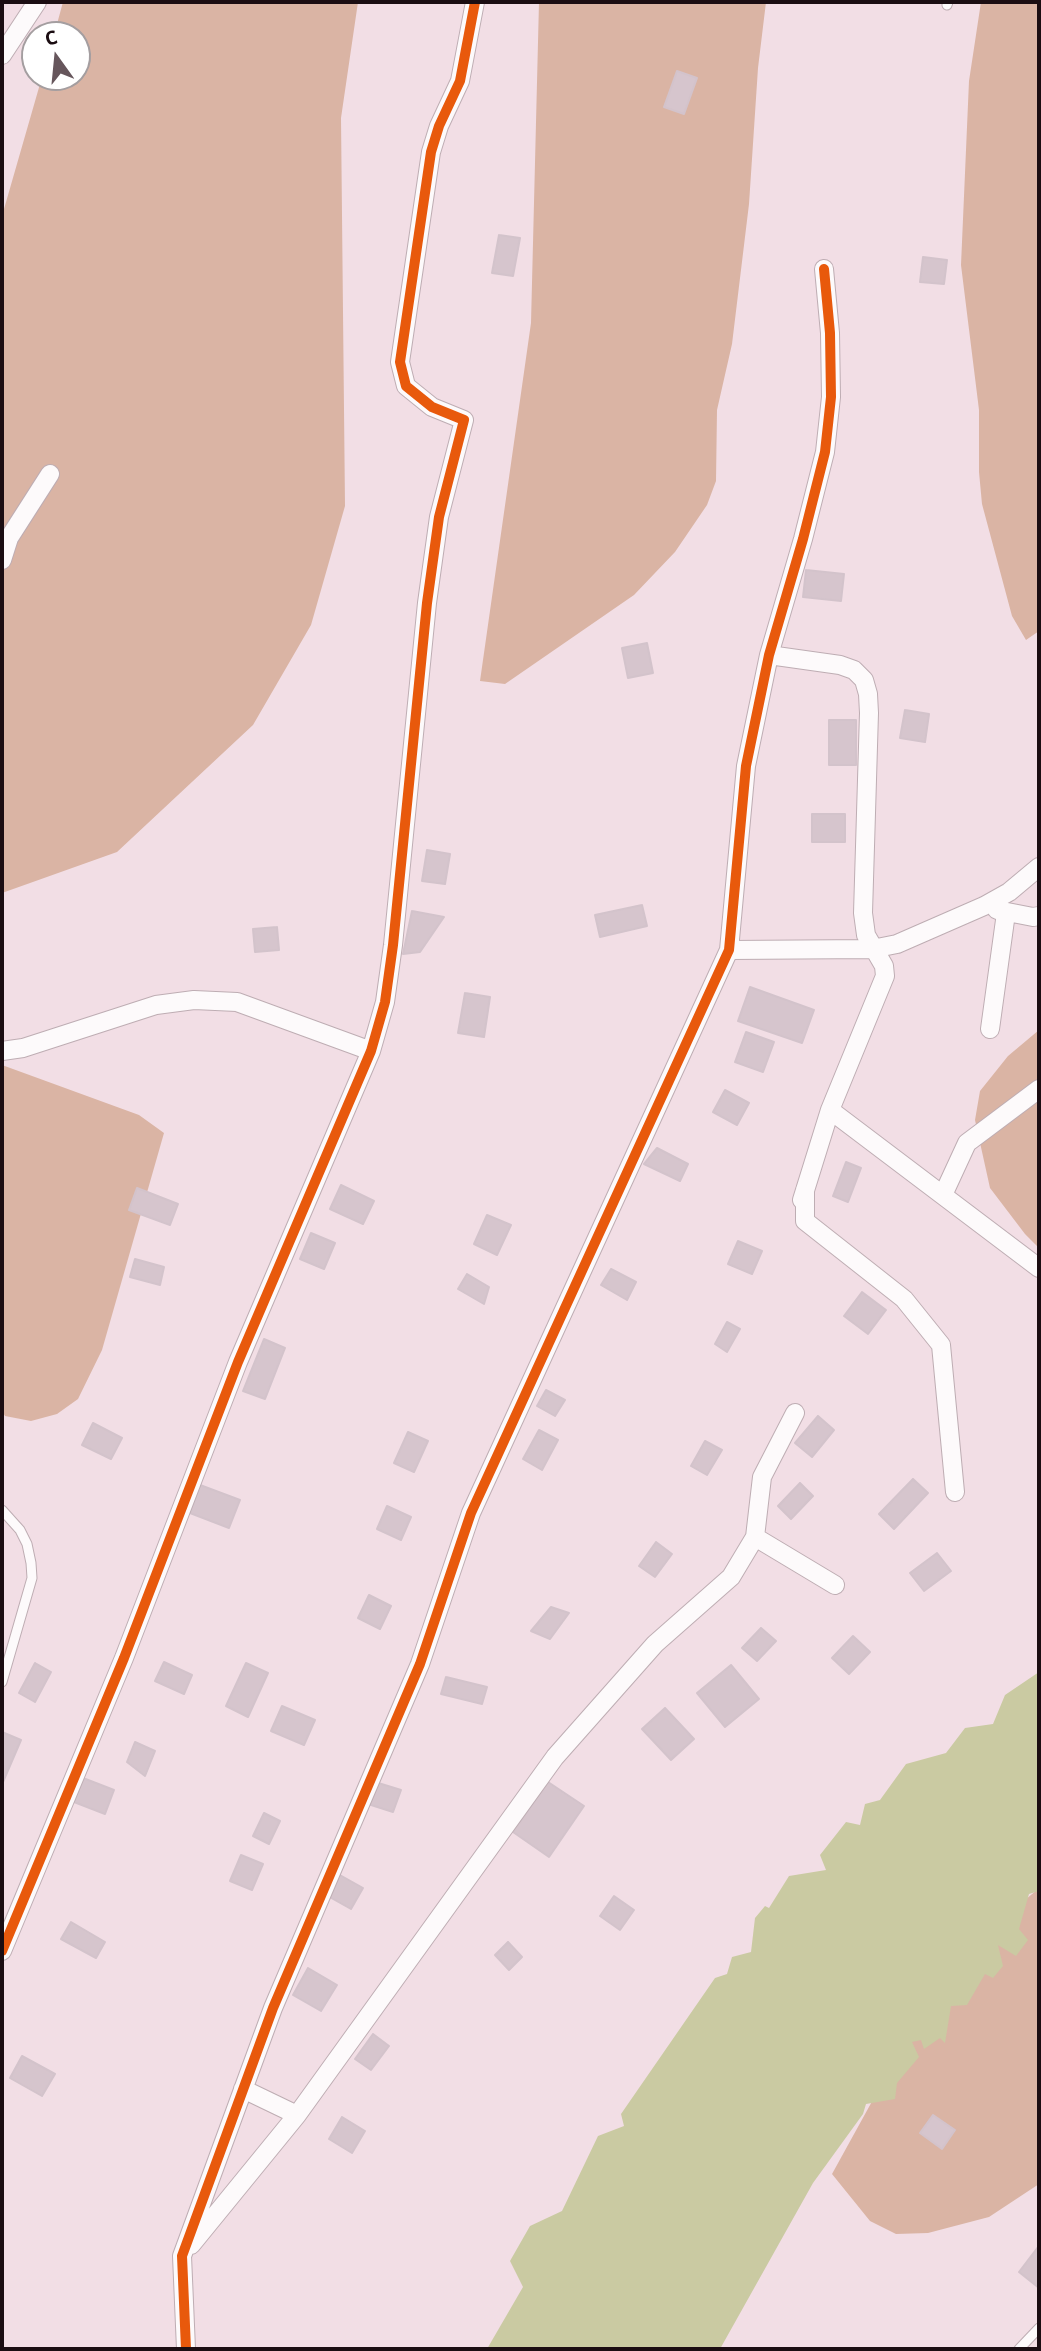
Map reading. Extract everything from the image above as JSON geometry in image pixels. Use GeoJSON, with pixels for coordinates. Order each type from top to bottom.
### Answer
{"type":"FeatureCollection","features":[{"type":"Feature","properties":{"kind":"street"},"geometry":{"type":"LineString","coordinates":[[2,55],[37,2]]}},
{"type":"Feature","properties":{"kind":"street"},"geometry":{"type":"LineString","coordinates":[[2,1951],[124,1658],[238,1362],[371,1051],[385,1002],[428,590],[439,517],[464,420],[432,407],[406,386],[400,362],[431,152],[439,126],[460,81],[475,2]]}},
{"type":"Feature","properties":{"kind":"street"},"geometry":{"type":"LineString","coordinates":[[186,2349],[182,2256],[273,2008],[421,1664],[471,1513],[729,950],[746,766],[769,655],[825,453],[831,397],[830,333],[824,269]]}},
{"type":"Feature","properties":{"kind":"street"},"geometry":{"type":"LineString","coordinates":[[2,560],[9,538],[50,474]]}},
{"type":"Feature","properties":{"kind":"street"},"geometry":{"type":"LineString","coordinates":[[769,655],[840,665],[854,670],[864,680],[869,713],[863,913],[866,935],[872,950],[884,966],[885,976],[830,1110],[803,1195],[805,1221],[904,1299],[941,1345],[955,1492]]}},
{"type":"Feature","properties":{"kind":"street"},"geometry":{"type":"LineString","coordinates":[[729,950],[872,950],[897,944],[984,906],[1009,892],[1039,867]]}},
{"type":"Feature","properties":{"kind":"street"},"geometry":{"type":"LineString","coordinates":[[984,906],[1006,913],[1039,916]]}},
{"type":"Feature","properties":{"kind":"street"},"geometry":{"type":"LineString","coordinates":[[990,1029],[1006,913]]}},
{"type":"Feature","properties":{"kind":"street"},"geometry":{"type":"LineString","coordinates":[[2,1051],[23,1048],[156,1005],[194,1000],[237,1002],[371,1051]]}},
{"type":"Feature","properties":{"kind":"street"},"geometry":{"type":"LineString","coordinates":[[943,1195],[967,1143],[1039,1089]]}},
{"type":"Feature","properties":{"kind":"street"},"geometry":{"type":"LineString","coordinates":[[830,1110],[1039,1268]]}},
{"type":"Feature","properties":{"kind":"street"},"geometry":{"type":"LineString","coordinates":[[182,2256],[297,2115],[555,1756],[655,1644],[731,1577],[755,1536],[761,1477],[795,1413]]}},
{"type":"Feature","properties":{"kind":"street"},"geometry":{"type":"LineString","coordinates":[[755,1536],[835,1585]]}},
{"type":"Feature","properties":{"kind":"street"},"geometry":{"type":"LineString","coordinates":[[243,2089],[297,2115]]}},
{"type":"Feature","properties":{"kind":"lane"},"geometry":{"type":"LineString","coordinates":[[2,1510],[20,1530],[27,1544],[32,1578],[2,1682]]}},
{"type":"Feature","properties":{"kind":"lane"},"geometry":{"type":"LineString","coordinates":[[1019,2349],[1039,2328]]}},
{"type":"Feature","properties":{"kind":"shaded area"},"geometry":{"type":"Polygon","coordinates":[[[63,2],[358,2],[341,118],[345,506],[311,625],[253,725],[117,852],[2,893],[2,216],[38,91],[91,91],[91,21],[58,21],[63,2]]]}},
{"type":"Feature","properties":{"kind":"shaded area"},"geometry":{"type":"Polygon","coordinates":[[[539,2],[766,2],[758,68],[749,204],[732,344],[717,410],[716,481],[707,505],[675,552],[634,595],[505,684],[480,681],[531,323],[539,2]]]}},
{"type":"Feature","properties":{"kind":"shaded area"},"geometry":{"type":"Polygon","coordinates":[[[981,2],[1039,2],[1039,631],[1026,640],[1012,616],[982,504],[979,410],[961,265],[969,81],[981,2]]]}},
{"type":"Feature","properties":{"kind":"shaded area"},"geometry":{"type":"Polygon","coordinates":[[[1039,1030],[1039,1248],[990,1188],[975,1120],[980,1091],[1008,1056],[1039,1030]]]}},
{"type":"Feature","properties":{"kind":"shaded area"},"geometry":{"type":"Polygon","coordinates":[[[2,1065],[139,1115],[164,1133],[102,1350],[78,1399],[57,1414],[31,1421],[5,1416],[2,1411],[2,1065]]]}},
{"type":"Feature","properties":{"kind":"shaded area"},"geometry":{"type":"Polygon","coordinates":[[[1039,1672],[1039,1891],[1029,1894],[1019,1929],[1028,1940],[1016,1956],[998,1945],[1003,1966],[993,1978],[985,1974],[967,2005],[951,2006],[945,2043],[940,2038],[924,2049],[921,2040],[912,2042],[919,2057],[897,2083],[895,2099],[866,2104],[863,2114],[813,2183],[720,2349],[487,2349],[523,2287],[510,2261],[530,2226],[562,2211],[598,2136],[624,2126],[621,2114],[715,1978],[727,1974],[732,1957],[751,1952],[755,1918],[765,1906],[769,1908],[789,1876],[826,1870],[820,1855],[846,1822],[860,1825],[865,1804],[880,1800],[906,1764],[946,1753],[965,1728],[993,1724],[1005,1695],[1039,1672]]]}},
{"type":"Feature","properties":{"kind":"shaded area"},"geometry":{"type":"Polygon","coordinates":[[[1039,1888],[1039,2184],[989,2217],[928,2233],[896,2234],[870,2221],[832,2174],[945,1969],[1039,1888]]]}},
{"type":"Feature","properties":{"kind":"building"},"geometry":{"type":"Polygon","coordinates":[[[677,71],[697,78],[684,114],[664,107],[677,71]]]}},
{"type":"Feature","properties":{"kind":"building"},"geometry":{"type":"Polygon","coordinates":[[[499,235],[520,238],[513,276],[492,273],[499,235]]]}},
{"type":"Feature","properties":{"kind":"building"},"geometry":{"type":"Polygon","coordinates":[[[923,257],[947,260],[944,284],[920,282],[923,257]]]}},
{"type":"Feature","properties":{"kind":"building"},"geometry":{"type":"Polygon","coordinates":[[[806,570],[844,574],[841,601],[803,597],[806,570]]]}},
{"type":"Feature","properties":{"kind":"building"},"geometry":{"type":"Polygon","coordinates":[[[647,643],[653,673],[628,678],[622,648],[647,643]]]}},
{"type":"Feature","properties":{"kind":"building"},"geometry":{"type":"Polygon","coordinates":[[[905,710],[929,714],[925,742],[900,738],[905,710]]]}},
{"type":"Feature","properties":{"kind":"building"},"geometry":{"type":"Polygon","coordinates":[[[829,720],[856,720],[856,765],[829,765],[829,720]]]}},
{"type":"Feature","properties":{"kind":"building"},"geometry":{"type":"Polygon","coordinates":[[[812,814],[845,814],[845,842],[812,842],[812,814]]]}},
{"type":"Feature","properties":{"kind":"building"},"geometry":{"type":"Polygon","coordinates":[[[427,850],[450,854],[445,884],[422,881],[427,850]]]}},
{"type":"Feature","properties":{"kind":"building"},"geometry":{"type":"Polygon","coordinates":[[[642,905],[647,926],[600,937],[595,915],[642,905]]]}},
{"type":"Feature","properties":{"kind":"building"},"geometry":{"type":"Polygon","coordinates":[[[412,911],[444,917],[420,952],[403,954],[412,911]]]}},
{"type":"Feature","properties":{"kind":"building"},"geometry":{"type":"Polygon","coordinates":[[[277,927],[279,950],[255,952],[253,929],[277,927]]]}},
{"type":"Feature","properties":{"kind":"building"},"geometry":{"type":"Polygon","coordinates":[[[750,987],[814,1010],[802,1043],[738,1021],[750,987]]]}},
{"type":"Feature","properties":{"kind":"building"},"geometry":{"type":"Polygon","coordinates":[[[465,993],[490,997],[484,1037],[458,1033],[465,993]]]}},
{"type":"Feature","properties":{"kind":"building"},"geometry":{"type":"Polygon","coordinates":[[[746,1032],[774,1042],[763,1072],[735,1062],[746,1032]]]}},
{"type":"Feature","properties":{"kind":"building"},"geometry":{"type":"Polygon","coordinates":[[[725,1090],[749,1103],[737,1125],[713,1112],[725,1090]]]}},
{"type":"Feature","properties":{"kind":"building"},"geometry":{"type":"Polygon","coordinates":[[[657,1148],[688,1164],[680,1181],[644,1164],[657,1148]]]}},
{"type":"Feature","properties":{"kind":"building"},"geometry":{"type":"Polygon","coordinates":[[[846,1162],[861,1168],[848,1202],[833,1196],[846,1162]]]}},
{"type":"Feature","properties":{"kind":"building"},"geometry":{"type":"Polygon","coordinates":[[[341,1185],[374,1201],[363,1224],[330,1209],[341,1185]]]}},
{"type":"Feature","properties":{"kind":"building"},"geometry":{"type":"Polygon","coordinates":[[[137,1188],[178,1204],[170,1225],[129,1210],[137,1188]]]}},
{"type":"Feature","properties":{"kind":"building"},"geometry":{"type":"Polygon","coordinates":[[[487,1215],[511,1225],[497,1255],[474,1244],[487,1215]]]}},
{"type":"Feature","properties":{"kind":"building"},"geometry":{"type":"Polygon","coordinates":[[[311,1233],[335,1243],[324,1269],[300,1259],[311,1233]]]}},
{"type":"Feature","properties":{"kind":"building"},"geometry":{"type":"Polygon","coordinates":[[[738,1241],[762,1251],[752,1274],[728,1264],[738,1241]]]}},
{"type":"Feature","properties":{"kind":"building"},"geometry":{"type":"Polygon","coordinates":[[[135,1259],[164,1267],[160,1285],[130,1277],[135,1259]]]}},
{"type":"Feature","properties":{"kind":"building"},"geometry":{"type":"Polygon","coordinates":[[[611,1269],[636,1282],[627,1300],[601,1285],[611,1269]]]}},
{"type":"Feature","properties":{"kind":"building"},"geometry":{"type":"Polygon","coordinates":[[[467,1274],[489,1287],[484,1304],[458,1289],[467,1274]]]}},
{"type":"Feature","properties":{"kind":"building"},"geometry":{"type":"Polygon","coordinates":[[[862,1292],[886,1310],[868,1334],[844,1316],[862,1292]]]}},
{"type":"Feature","properties":{"kind":"building"},"geometry":{"type":"Polygon","coordinates":[[[727,1322],[740,1329],[727,1352],[715,1344],[727,1322]]]}},
{"type":"Feature","properties":{"kind":"building"},"geometry":{"type":"Polygon","coordinates":[[[264,1339],[285,1348],[265,1399],[243,1391],[264,1339]]]}},
{"type":"Feature","properties":{"kind":"building"},"geometry":{"type":"Polygon","coordinates":[[[546,1390],[565,1400],[555,1416],[537,1406],[546,1390]]]}},
{"type":"Feature","properties":{"kind":"building"},"geometry":{"type":"Polygon","coordinates":[[[818,1416],[834,1430],[812,1457],[795,1443],[818,1416]]]}},
{"type":"Feature","properties":{"kind":"building"},"geometry":{"type":"Polygon","coordinates":[[[93,1423],[122,1438],[111,1459],[82,1445],[93,1423]]]}},
{"type":"Feature","properties":{"kind":"building"},"geometry":{"type":"Polygon","coordinates":[[[539,1430],[558,1440],[542,1470],[523,1459],[539,1430]]]}},
{"type":"Feature","properties":{"kind":"building"},"geometry":{"type":"Polygon","coordinates":[[[408,1432],[428,1441],[414,1472],[394,1463],[408,1432]]]}},
{"type":"Feature","properties":{"kind":"building"},"geometry":{"type":"Polygon","coordinates":[[[705,1441],[722,1450],[707,1475],[691,1466],[705,1441]]]}},
{"type":"Feature","properties":{"kind":"building"},"geometry":{"type":"Polygon","coordinates":[[[913,1479],[928,1493],[894,1529],[879,1514],[913,1479]]]}},
{"type":"Feature","properties":{"kind":"building"},"geometry":{"type":"Polygon","coordinates":[[[800,1483],[813,1496],[791,1519],[778,1506],[800,1483]]]}},
{"type":"Feature","properties":{"kind":"building"},"geometry":{"type":"Polygon","coordinates":[[[200,1485],[240,1500],[229,1528],[190,1513],[200,1485]]]}},
{"type":"Feature","properties":{"kind":"building"},"geometry":{"type":"Polygon","coordinates":[[[387,1506],[411,1517],[401,1540],[377,1529],[387,1506]]]}},
{"type":"Feature","properties":{"kind":"building"},"geometry":{"type":"Polygon","coordinates":[[[656,1542],[672,1554],[655,1577],[639,1566],[656,1542]]]}},
{"type":"Feature","properties":{"kind":"building"},"geometry":{"type":"Polygon","coordinates":[[[937,1553],[951,1571],[924,1591],[910,1573],[937,1553]]]}},
{"type":"Feature","properties":{"kind":"building"},"geometry":{"type":"Polygon","coordinates":[[[369,1595],[391,1606],[380,1629],[358,1618],[369,1595]]]}},
{"type":"Feature","properties":{"kind":"building"},"geometry":{"type":"Polygon","coordinates":[[[551,1607],[569,1613],[550,1639],[531,1631],[551,1607]]]}},
{"type":"Feature","properties":{"kind":"building"},"geometry":{"type":"Polygon","coordinates":[[[761,1628],[776,1641],[757,1661],[742,1648],[761,1628]]]}},
{"type":"Feature","properties":{"kind":"building"},"geometry":{"type":"Polygon","coordinates":[[[853,1636],[870,1652],[849,1674],[832,1658],[853,1636]]]}},
{"type":"Feature","properties":{"kind":"building"},"geometry":{"type":"Polygon","coordinates":[[[164,1662],[192,1675],[184,1694],[155,1681],[164,1662]]]}},
{"type":"Feature","properties":{"kind":"building"},"geometry":{"type":"Polygon","coordinates":[[[35,1663],[51,1672],[35,1702],[19,1693],[35,1663]]]}},
{"type":"Feature","properties":{"kind":"building"},"geometry":{"type":"Polygon","coordinates":[[[246,1663],[268,1673],[248,1717],[226,1706],[246,1663]]]}},
{"type":"Feature","properties":{"kind":"building"},"geometry":{"type":"Polygon","coordinates":[[[731,1665],[759,1699],[725,1727],[697,1693],[731,1665]]]}},
{"type":"Feature","properties":{"kind":"building"},"geometry":{"type":"Polygon","coordinates":[[[446,1677],[487,1687],[482,1704],[441,1694],[446,1677]]]}},
{"type":"Feature","properties":{"kind":"building"},"geometry":{"type":"Polygon","coordinates":[[[282,1706],[315,1720],[304,1745],[271,1731],[282,1706]]]}},
{"type":"Feature","properties":{"kind":"building"},"geometry":{"type":"Polygon","coordinates":[[[665,1708],[694,1739],[671,1760],[642,1729],[665,1708]]]}},
{"type":"Feature","properties":{"kind":"building"},"geometry":{"type":"Polygon","coordinates":[[[2,1732],[21,1740],[3,1782],[2,1782],[2,1732]]]}},
{"type":"Feature","properties":{"kind":"building"},"geometry":{"type":"Polygon","coordinates":[[[135,1742],[155,1751],[145,1776],[127,1762],[135,1742]]]}},
{"type":"Feature","properties":{"kind":"building"},"geometry":{"type":"Polygon","coordinates":[[[83,1778],[114,1790],[105,1814],[74,1802],[83,1778]]]}},
{"type":"Feature","properties":{"kind":"building"},"geometry":{"type":"Polygon","coordinates":[[[375,1782],[401,1790],[393,1812],[368,1804],[375,1782]]]}},
{"type":"Feature","properties":{"kind":"building"},"geometry":{"type":"Polygon","coordinates":[[[548,1782],[584,1806],[549,1857],[513,1832],[548,1782]]]}},
{"type":"Feature","properties":{"kind":"building"},"geometry":{"type":"Polygon","coordinates":[[[264,1813],[280,1821],[269,1844],[253,1836],[264,1813]]]}},
{"type":"Feature","properties":{"kind":"building"},"geometry":{"type":"Polygon","coordinates":[[[241,1855],[263,1864],[252,1890],[230,1881],[241,1855]]]}},
{"type":"Feature","properties":{"kind":"building"},"geometry":{"type":"Polygon","coordinates":[[[338,1874],[363,1888],[351,1909],[326,1895],[338,1874]]]}},
{"type":"Feature","properties":{"kind":"building"},"geometry":{"type":"Polygon","coordinates":[[[614,1896],[634,1910],[620,1930],[600,1916],[614,1896]]]}},
{"type":"Feature","properties":{"kind":"building"},"geometry":{"type":"Polygon","coordinates":[[[71,1922],[105,1942],[96,1958],[61,1939],[71,1922]]]}},
{"type":"Feature","properties":{"kind":"building"},"geometry":{"type":"Polygon","coordinates":[[[508,1942],[522,1957],[509,1970],[495,1955],[508,1942]]]}},
{"type":"Feature","properties":{"kind":"building"},"geometry":{"type":"Polygon","coordinates":[[[308,1968],[337,1985],[321,2011],[293,1995],[308,1968]]]}},
{"type":"Feature","properties":{"kind":"building"},"geometry":{"type":"Polygon","coordinates":[[[373,2034],[389,2046],[371,2070],[355,2059],[373,2034]]]}},
{"type":"Feature","properties":{"kind":"building"},"geometry":{"type":"Polygon","coordinates":[[[22,2056],[55,2074],[42,2096],[10,2078],[22,2056]]]}},
{"type":"Feature","properties":{"kind":"building"},"geometry":{"type":"Polygon","coordinates":[[[933,2115],[955,2130],[942,2149],[920,2133],[933,2115]]]}},
{"type":"Feature","properties":{"kind":"building"},"geometry":{"type":"Polygon","coordinates":[[[342,2117],[365,2131],[352,2153],[329,2139],[342,2117]]]}},
{"type":"Feature","properties":{"kind":"building"},"geometry":{"type":"Polygon","coordinates":[[[1039,2248],[1039,2288],[1019,2272],[1039,2248]]]}},
{"type":"Feature","properties":{"kind":"cycle path"},"geometry":{"type":"LineString","coordinates":[[2,1951],[124,1658],[238,1362],[371,1051],[385,1002],[427,603],[439,517],[464,420],[432,407],[406,386],[400,362],[431,152],[439,126],[460,81],[475,2]]}},
{"type":"Feature","properties":{"kind":"cycle path"},"geometry":{"type":"LineString","coordinates":[[186,2349],[182,2256],[273,2008],[420,1664],[471,1513],[729,950],[746,766],[769,655],[825,452],[831,397],[830,333],[824,269]]}}]}
